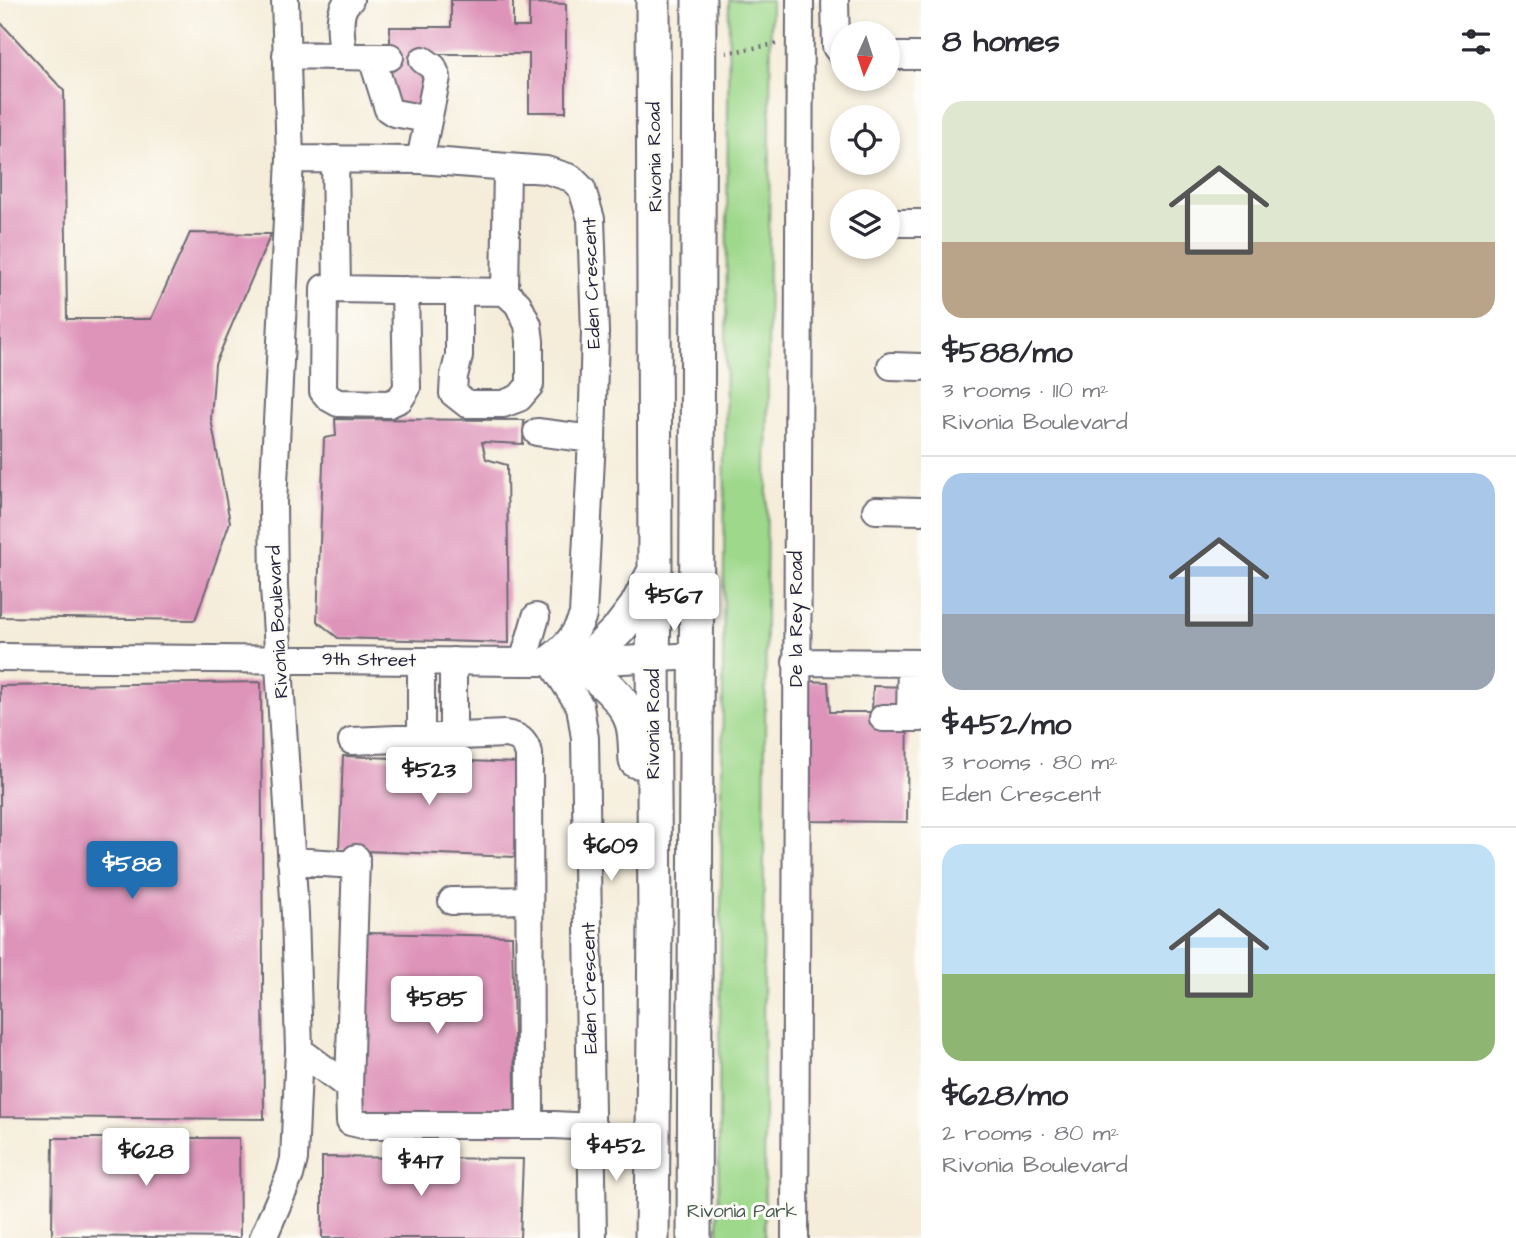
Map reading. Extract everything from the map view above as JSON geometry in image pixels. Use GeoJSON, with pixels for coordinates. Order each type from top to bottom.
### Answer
{"type":"FeatureCollection","features":[{"type":"Feature","properties":{"kind":"main road","name":"Rivonia Road"},"geometry":{"type":"LineString","coordinates":[[652,1238],[655,922],[653,0]]}},
{"type":"Feature","properties":{"kind":"main road"},"geometry":{"type":"LineString","coordinates":[[694,1238],[699,0]]}},
{"type":"Feature","properties":{"kind":"main road"},"geometry":{"type":"LineString","coordinates":[[556,662],[620,628],[636,607],[655,568]]}},
{"type":"Feature","properties":{"kind":"main road"},"geometry":{"type":"LineString","coordinates":[[556,662],[597,677],[624,707],[632,723],[638,776],[640,863],[655,922]]}},
{"type":"Feature","properties":{"kind":"street","name":"Rivonia Boulevard"},"geometry":{"type":"LineString","coordinates":[[263,1238],[290,1175],[294,1159],[299,1050],[291,861],[274,587],[273,503],[290,159],[285,0]]}},
{"type":"Feature","properties":{"kind":"street"},"geometry":{"type":"LineString","coordinates":[[342,55],[342,13],[350,0]]}},
{"type":"Feature","properties":{"kind":"street","name":"De la Rey Road"},"geometry":{"type":"LineString","coordinates":[[795,1238],[800,0]]}},
{"type":"Feature","properties":{"kind":"street"},"geometry":{"type":"LineString","coordinates":[[835,0],[835,21]]}},
{"type":"Feature","properties":{"kind":"street"},"geometry":{"type":"LineString","coordinates":[[286,55],[381,58],[388,108],[394,113],[428,119]]}},
{"type":"Feature","properties":{"kind":"street"},"geometry":{"type":"LineString","coordinates":[[900,56],[921,56]]}},
{"type":"Feature","properties":{"kind":"street"},"geometry":{"type":"LineString","coordinates":[[420,160],[437,76],[433,67],[423,60]]}},
{"type":"Feature","properties":{"kind":"street","name":"Eden Crescent"},"geometry":{"type":"LineString","coordinates":[[290,159],[420,160],[546,170],[570,178],[582,190],[587,204],[591,219],[595,332],[583,615],[576,633],[556,662],[580,706],[585,737],[593,1238]]}},
{"type":"Feature","properties":{"kind":"street"},"geometry":{"type":"LineString","coordinates":[[335,159],[323,391],[329,398],[338,403],[389,404],[400,399],[407,388],[405,290]]}},
{"type":"Feature","properties":{"kind":"street"},"geometry":{"type":"LineString","coordinates":[[459,292],[458,356],[453,376],[453,393],[467,404],[503,404],[519,398],[530,385],[530,341],[524,313],[505,292],[507,167]]}},
{"type":"Feature","properties":{"kind":"street"},"geometry":{"type":"LineString","coordinates":[[284,287],[505,292]]}},
{"type":"Feature","properties":{"kind":"street"},"geometry":{"type":"LineString","coordinates":[[891,366],[921,367]]}},
{"type":"Feature","properties":{"kind":"street"},"geometry":{"type":"LineString","coordinates":[[537,432],[592,439]]}},
{"type":"Feature","properties":{"kind":"street"},"geometry":{"type":"LineString","coordinates":[[876,510],[921,511]]}},
{"type":"Feature","properties":{"kind":"street"},"geometry":{"type":"LineString","coordinates":[[536,617],[556,662]]}},
{"type":"Feature","properties":{"kind":"street","name":"9th Street"},"geometry":{"type":"LineString","coordinates":[[0,657],[556,662],[696,656]]}},
{"type":"Feature","properties":{"kind":"street"},"geometry":{"type":"LineString","coordinates":[[421,661],[421,737]]}},
{"type":"Feature","properties":{"kind":"street"},"geometry":{"type":"LineString","coordinates":[[453,661],[453,736]]}},
{"type":"Feature","properties":{"kind":"street"},"geometry":{"type":"LineString","coordinates":[[796,662],[916,663],[915,718],[883,718]]}},
{"type":"Feature","properties":{"kind":"street"},"geometry":{"type":"LineString","coordinates":[[352,741],[515,736],[527,747],[530,1125]]}},
{"type":"Feature","properties":{"kind":"street"},"geometry":{"type":"LineString","coordinates":[[291,861],[356,862],[350,1122],[363,1125],[593,1127]]}},
{"type":"Feature","properties":{"kind":"street"},"geometry":{"type":"LineString","coordinates":[[452,901],[529,900]]}},
{"type":"Feature","properties":{"kind":"street"},"geometry":{"type":"LineString","coordinates":[[299,1050],[349,1087]]}},
{"type":"Feature","properties":{"kind":"path"},"geometry":{"type":"LineString","coordinates":[[724,54],[800,40]]}},
{"type":"Feature","properties":{"kind":"green space","name":"Rivonia Park"},"geometry":{"type":"Polygon","coordinates":[[[729,0],[771,0],[763,983],[765,1238],[718,1238],[729,0]]]}},
{"type":"Feature","properties":{"kind":"building"},"geometry":{"type":"Polygon","coordinates":[[[451,0],[513,0],[513,27],[529,27],[529,3],[566,4],[566,112],[529,112],[529,54],[423,54],[424,106],[390,106],[390,27],[451,27],[451,0]]]}},
{"type":"Feature","properties":{"kind":"building"},"geometry":{"type":"Polygon","coordinates":[[[0,22],[64,91],[67,319],[151,319],[190,233],[271,234],[215,364],[211,419],[230,522],[195,620],[0,617],[0,22]]]}},
{"type":"Feature","properties":{"kind":"building"},"geometry":{"type":"Polygon","coordinates":[[[335,419],[524,420],[523,444],[482,442],[486,459],[507,465],[509,643],[338,638],[317,621],[324,438],[336,436],[335,419]]]}},
{"type":"Feature","properties":{"kind":"building"},"geometry":{"type":"Polygon","coordinates":[[[806,681],[828,682],[830,712],[872,712],[873,686],[908,687],[907,822],[806,821],[806,681]]]}},
{"type":"Feature","properties":{"kind":"building"},"geometry":{"type":"Polygon","coordinates":[[[261,682],[264,1119],[0,1117],[0,686],[261,682]]]}},
{"type":"Feature","properties":{"kind":"building"},"geometry":{"type":"Polygon","coordinates":[[[343,756],[519,763],[515,857],[339,850],[343,756]]]}},
{"type":"Feature","properties":{"kind":"building"},"geometry":{"type":"Polygon","coordinates":[[[365,933],[512,936],[516,1134],[357,1135],[365,933]]]}},
{"type":"Feature","properties":{"kind":"building"},"geometry":{"type":"Polygon","coordinates":[[[53,1138],[239,1138],[240,1238],[52,1236],[53,1138]]]}},
{"type":"Feature","properties":{"kind":"building"},"geometry":{"type":"Polygon","coordinates":[[[322,1157],[523,1159],[520,1238],[322,1238],[322,1157]]]}}]}
